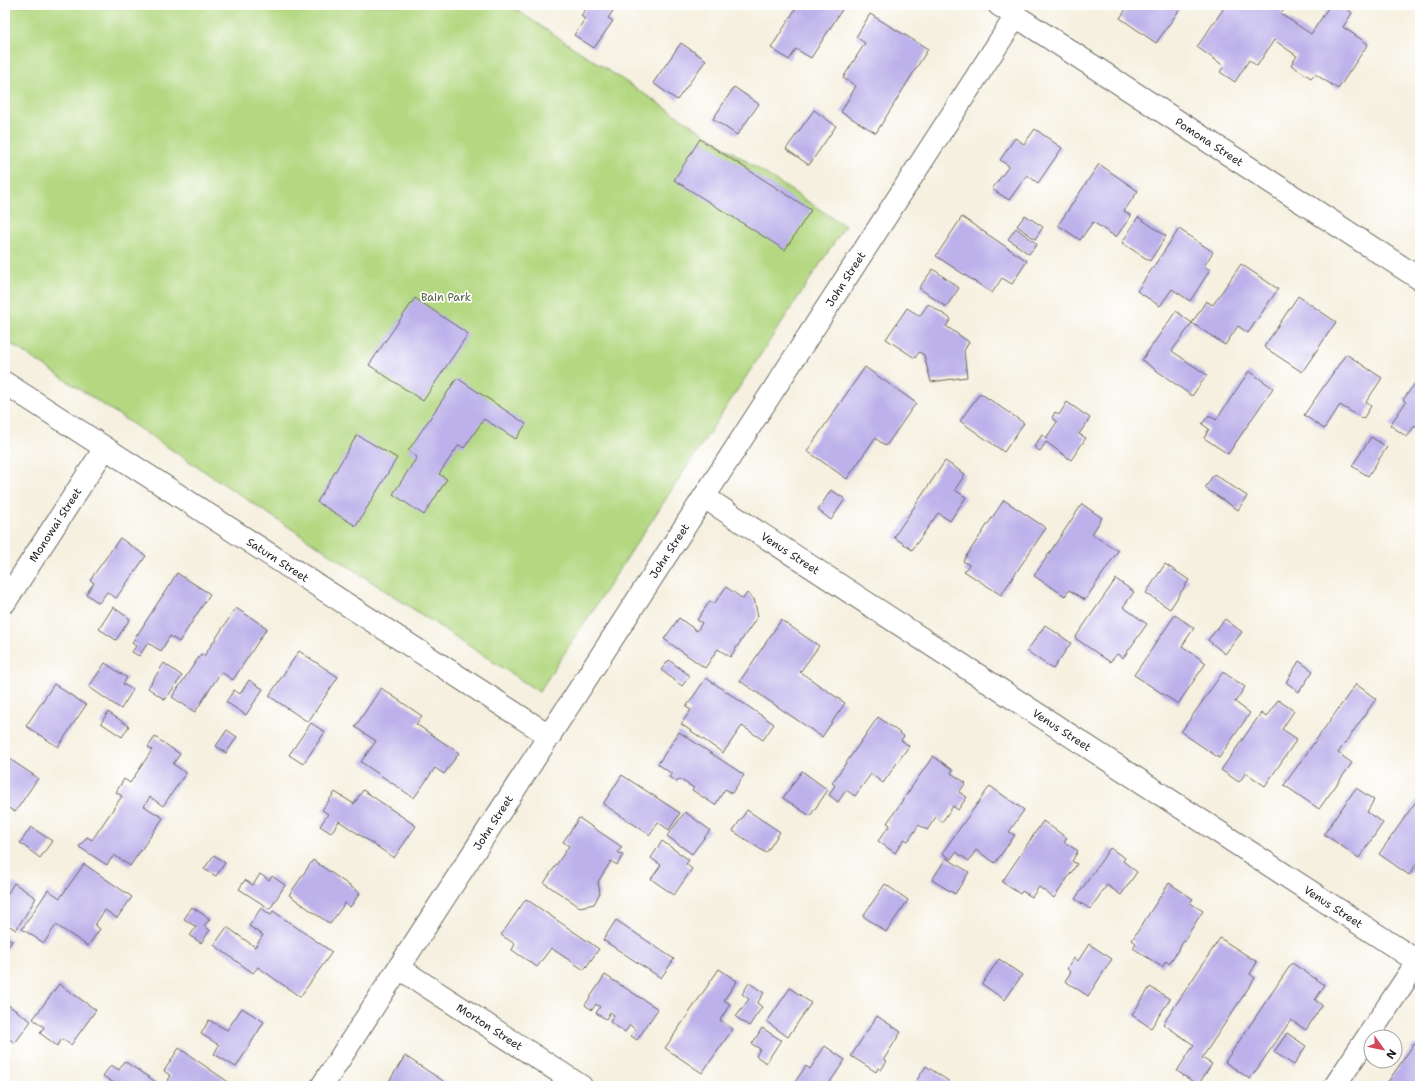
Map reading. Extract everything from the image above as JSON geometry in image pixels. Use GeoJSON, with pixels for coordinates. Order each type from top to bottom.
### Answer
{"type":"FeatureCollection","features":[{"type":"Feature","properties":{"kind":"street","name":"John Street"},"geometry":{"type":"LineString","coordinates":[[322,1086],[979,73],[1008,11]]}},
{"type":"Feature","properties":{"kind":"street","name":"Pomona Street"},"geometry":{"type":"LineString","coordinates":[[1008,11],[1420,279]]}},
{"type":"Feature","properties":{"kind":"street","name":"Saturn Street"},"geometry":{"type":"LineString","coordinates":[[5,383],[550,736]]}},
{"type":"Feature","properties":{"kind":"street","name":"Monowai Street"},"geometry":{"type":"LineString","coordinates":[[5,602],[105,448]]}},
{"type":"Feature","properties":{"kind":"street","name":"Venus Street"},"geometry":{"type":"LineString","coordinates":[[704,497],[1419,962]]}},
{"type":"Feature","properties":{"kind":"street"},"geometry":{"type":"LineString","coordinates":[[1335,1086],[1419,962]]}},
{"type":"Feature","properties":{"kind":"street","name":"Morton Street"},"geometry":{"type":"LineString","coordinates":[[399,968],[581,1086]]}},
{"type":"Feature","properties":{"kind":"green space","name":"Bain Park"},"geometry":{"type":"Polygon","coordinates":[[[5,5],[509,5],[845,226],[539,692],[5,340],[5,5]]]}},
{"type":"Feature","properties":{"kind":"building"},"geometry":{"type":"Polygon","coordinates":[[[588,5],[592,7],[594,5],[617,5],[608,18],[613,21],[594,48],[574,35],[585,19],[581,16],[588,5]]]}},
{"type":"Feature","properties":{"kind":"building"},"geometry":{"type":"Polygon","coordinates":[[[798,5],[845,5],[811,58],[796,49],[789,60],[771,48],[798,5]]]}},
{"type":"Feature","properties":{"kind":"building"},"geometry":{"type":"Polygon","coordinates":[[[1129,5],[1183,5],[1156,43],[1120,18],[1129,5]]]}},
{"type":"Feature","properties":{"kind":"building"},"geometry":{"type":"Polygon","coordinates":[[[1226,5],[1286,5],[1281,14],[1311,34],[1330,5],[1341,5],[1352,13],[1343,27],[1368,44],[1338,89],[1315,74],[1311,78],[1291,65],[1297,56],[1274,40],[1257,66],[1249,60],[1235,82],[1220,72],[1224,66],[1197,47],[1226,5]]]}},
{"type":"Feature","properties":{"kind":"building"},"geometry":{"type":"Polygon","coordinates":[[[870,14],[928,49],[876,133],[841,112],[856,86],[843,78],[865,43],[856,37],[870,14]]]}},
{"type":"Feature","properties":{"kind":"building"},"geometry":{"type":"Polygon","coordinates":[[[681,43],[706,60],[677,100],[653,83],[681,43]]]}},
{"type":"Feature","properties":{"kind":"building"},"geometry":{"type":"Polygon","coordinates":[[[734,87],[759,104],[737,135],[713,119],[734,87]]]}},
{"type":"Feature","properties":{"kind":"building"},"geometry":{"type":"Polygon","coordinates":[[[814,110],[836,126],[809,165],[786,149],[814,110]]]}},
{"type":"Feature","properties":{"kind":"building"},"geometry":{"type":"Polygon","coordinates":[[[1035,129],[1062,148],[1038,183],[1027,175],[1009,200],[992,189],[1009,166],[1000,160],[1015,138],[1024,144],[1035,129]]]}},
{"type":"Feature","properties":{"kind":"building"},"geometry":{"type":"Polygon","coordinates":[[[700,139],[811,210],[785,250],[674,180],[700,139]]]}},
{"type":"Feature","properties":{"kind":"building"},"geometry":{"type":"Polygon","coordinates":[[[1099,164],[1138,191],[1124,211],[1131,216],[1116,237],[1093,222],[1080,240],[1058,225],[1099,164]]]}},
{"type":"Feature","properties":{"kind":"building"},"geometry":{"type":"Polygon","coordinates":[[[1025,215],[1043,227],[1035,239],[1017,226],[1025,215]]]}},
{"type":"Feature","properties":{"kind":"building"},"geometry":{"type":"Polygon","coordinates":[[[962,217],[1027,261],[1012,284],[1002,278],[992,293],[936,256],[962,217]]]}},
{"type":"Feature","properties":{"kind":"building"},"geometry":{"type":"Polygon","coordinates":[[[1138,217],[1166,236],[1150,261],[1122,243],[1138,217]]]}},
{"type":"Feature","properties":{"kind":"building"},"geometry":{"type":"Polygon","coordinates":[[[1016,228],[1037,244],[1029,254],[1008,239],[1016,228]]]}},
{"type":"Feature","properties":{"kind":"building"},"geometry":{"type":"Polygon","coordinates":[[[1179,229],[1213,252],[1204,266],[1210,270],[1190,301],[1172,289],[1160,306],[1137,291],[1179,229]]]}},
{"type":"Feature","properties":{"kind":"building"},"geometry":{"type":"Polygon","coordinates":[[[1241,264],[1278,289],[1248,333],[1238,326],[1225,345],[1192,323],[1206,301],[1213,305],[1241,264]]]}},
{"type":"Feature","properties":{"kind":"building"},"geometry":{"type":"Polygon","coordinates":[[[933,269],[959,288],[946,307],[919,288],[933,269]]]}},
{"type":"Feature","properties":{"kind":"building"},"geometry":{"type":"Polygon","coordinates":[[[1298,296],[1336,322],[1302,372],[1264,347],[1298,296]]]}},
{"type":"Feature","properties":{"kind":"building"},"geometry":{"type":"Polygon","coordinates":[[[415,298],[468,334],[423,401],[369,365],[415,298]]]}},
{"type":"Feature","properties":{"kind":"building"},"geometry":{"type":"Polygon","coordinates":[[[928,304],[951,319],[946,326],[969,342],[964,351],[967,377],[931,382],[924,355],[919,352],[915,358],[886,339],[907,308],[920,316],[928,304]]]}},
{"type":"Feature","properties":{"kind":"building"},"geometry":{"type":"Polygon","coordinates":[[[1176,311],[1192,323],[1172,351],[1207,375],[1192,396],[1142,360],[1176,311]]]}},
{"type":"Feature","properties":{"kind":"building"},"geometry":{"type":"Polygon","coordinates":[[[1346,354],[1382,378],[1366,402],[1371,406],[1363,419],[1340,405],[1324,429],[1304,415],[1346,354]]]}},
{"type":"Feature","properties":{"kind":"building"},"geometry":{"type":"Polygon","coordinates":[[[865,367],[916,403],[886,446],[875,438],[847,479],[807,451],[865,367]]]}},
{"type":"Feature","properties":{"kind":"building"},"geometry":{"type":"Polygon","coordinates":[[[1249,371],[1273,388],[1228,454],[1204,438],[1209,429],[1202,424],[1209,415],[1216,420],[1249,371]]]}},
{"type":"Feature","properties":{"kind":"building"},"geometry":{"type":"Polygon","coordinates":[[[1420,376],[1420,429],[1415,425],[1407,437],[1390,425],[1406,402],[1403,400],[1420,376]]]}},
{"type":"Feature","properties":{"kind":"building"},"geometry":{"type":"Polygon","coordinates":[[[457,378],[526,424],[516,439],[484,419],[464,448],[459,445],[439,474],[447,479],[424,515],[393,494],[417,457],[408,451],[457,378]]]}},
{"type":"Feature","properties":{"kind":"building"},"geometry":{"type":"Polygon","coordinates":[[[980,393],[1024,423],[1004,452],[960,421],[980,393]]]}},
{"type":"Feature","properties":{"kind":"building"},"geometry":{"type":"Polygon","coordinates":[[[1067,402],[1090,418],[1079,434],[1086,438],[1071,460],[1046,442],[1040,451],[1034,447],[1042,435],[1046,438],[1057,422],[1052,418],[1055,412],[1059,415],[1067,402]]]}},
{"type":"Feature","properties":{"kind":"building"},"geometry":{"type":"Polygon","coordinates":[[[357,435],[397,458],[356,526],[317,502],[357,435]]]}},
{"type":"Feature","properties":{"kind":"building"},"geometry":{"type":"Polygon","coordinates":[[[1371,437],[1387,447],[1368,476],[1352,466],[1371,437]]]}},
{"type":"Feature","properties":{"kind":"building"},"geometry":{"type":"Polygon","coordinates":[[[945,461],[965,474],[955,490],[966,497],[950,521],[938,513],[912,550],[894,537],[945,461]]]}},
{"type":"Feature","properties":{"kind":"building"},"geometry":{"type":"Polygon","coordinates":[[[1214,474],[1247,496],[1238,510],[1205,488],[1214,474]]]}},
{"type":"Feature","properties":{"kind":"building"},"geometry":{"type":"Polygon","coordinates":[[[831,490],[845,499],[831,520],[818,510],[831,490]]]}},
{"type":"Feature","properties":{"kind":"building"},"geometry":{"type":"Polygon","coordinates":[[[1004,500],[1046,528],[1001,595],[964,571],[969,565],[963,561],[1004,500]]]}},
{"type":"Feature","properties":{"kind":"building"},"geometry":{"type":"Polygon","coordinates":[[[1082,504],[1102,518],[1092,534],[1118,551],[1085,600],[1069,590],[1065,596],[1034,576],[1082,504]]]}},
{"type":"Feature","properties":{"kind":"building"},"geometry":{"type":"Polygon","coordinates":[[[120,538],[146,556],[116,598],[107,592],[99,603],[86,594],[94,583],[90,580],[120,538]]]}},
{"type":"Feature","properties":{"kind":"building"},"geometry":{"type":"Polygon","coordinates":[[[1165,564],[1189,580],[1170,609],[1146,593],[1165,564]]]}},
{"type":"Feature","properties":{"kind":"building"},"geometry":{"type":"Polygon","coordinates":[[[177,573],[210,594],[179,642],[170,636],[161,651],[148,643],[139,656],[132,652],[136,646],[132,643],[177,573]]]}},
{"type":"Feature","properties":{"kind":"building"},"geometry":{"type":"Polygon","coordinates":[[[1116,579],[1134,592],[1123,607],[1147,624],[1123,658],[1117,654],[1110,662],[1075,638],[1116,579]]]}},
{"type":"Feature","properties":{"kind":"building"},"geometry":{"type":"Polygon","coordinates":[[[726,587],[743,599],[747,593],[754,599],[758,616],[730,657],[718,649],[705,668],[664,639],[679,618],[697,631],[702,623],[697,620],[710,601],[714,604],[726,587]]]}},
{"type":"Feature","properties":{"kind":"building"},"geometry":{"type":"Polygon","coordinates":[[[113,607],[130,619],[116,640],[99,629],[113,607]]]}},
{"type":"Feature","properties":{"kind":"building"},"geometry":{"type":"Polygon","coordinates":[[[236,608],[267,628],[233,680],[221,672],[195,712],[172,697],[201,654],[204,656],[236,608]]]}},
{"type":"Feature","properties":{"kind":"building"},"geometry":{"type":"Polygon","coordinates":[[[1175,615],[1194,628],[1182,646],[1206,663],[1178,704],[1134,675],[1175,615]]]}},
{"type":"Feature","properties":{"kind":"building"},"geometry":{"type":"Polygon","coordinates":[[[1225,619],[1242,632],[1225,654],[1208,640],[1225,619]]]}},
{"type":"Feature","properties":{"kind":"building"},"geometry":{"type":"Polygon","coordinates":[[[781,620],[819,646],[800,672],[845,703],[822,737],[740,681],[781,620]]]}},
{"type":"Feature","properties":{"kind":"building"},"geometry":{"type":"Polygon","coordinates":[[[1045,625],[1071,643],[1053,669],[1027,651],[1045,625]]]}},
{"type":"Feature","properties":{"kind":"building"},"geometry":{"type":"Polygon","coordinates":[[[299,651],[338,677],[308,722],[269,696],[299,651]]]}},
{"type":"Feature","properties":{"kind":"building"},"geometry":{"type":"Polygon","coordinates":[[[669,660],[690,676],[682,686],[661,670],[669,660]]]}},
{"type":"Feature","properties":{"kind":"building"},"geometry":{"type":"Polygon","coordinates":[[[1299,661],[1313,671],[1299,692],[1286,682],[1299,661]]]}},
{"type":"Feature","properties":{"kind":"building"},"geometry":{"type":"Polygon","coordinates":[[[105,663],[127,678],[123,684],[133,690],[121,709],[89,687],[105,663]]]}},
{"type":"Feature","properties":{"kind":"building"},"geometry":{"type":"Polygon","coordinates":[[[164,663],[182,676],[165,700],[148,688],[164,663]]]}},
{"type":"Feature","properties":{"kind":"building"},"geometry":{"type":"Polygon","coordinates":[[[1223,672],[1245,687],[1235,702],[1250,713],[1219,758],[1181,732],[1223,672]]]}},
{"type":"Feature","properties":{"kind":"building"},"geometry":{"type":"Polygon","coordinates":[[[706,678],[774,724],[763,740],[742,726],[723,753],[681,724],[691,710],[686,707],[706,678]]]}},
{"type":"Feature","properties":{"kind":"building"},"geometry":{"type":"Polygon","coordinates":[[[249,680],[263,689],[246,715],[226,702],[234,690],[240,694],[249,680]]]}},
{"type":"Feature","properties":{"kind":"building"},"geometry":{"type":"Polygon","coordinates":[[[54,684],[86,705],[58,747],[26,726],[54,684]]]}},
{"type":"Feature","properties":{"kind":"building"},"geometry":{"type":"Polygon","coordinates":[[[1356,684],[1376,699],[1338,753],[1352,763],[1319,809],[1284,785],[1356,684]]]}},
{"type":"Feature","properties":{"kind":"building"},"geometry":{"type":"Polygon","coordinates":[[[381,688],[422,716],[416,724],[459,753],[444,774],[435,768],[414,798],[361,762],[376,741],[355,727],[381,688]]]}},
{"type":"Feature","properties":{"kind":"building"},"geometry":{"type":"Polygon","coordinates":[[[1278,700],[1294,711],[1282,729],[1297,739],[1265,786],[1246,773],[1239,782],[1221,770],[1261,713],[1266,717],[1278,700]]]}},
{"type":"Feature","properties":{"kind":"building"},"geometry":{"type":"Polygon","coordinates":[[[108,712],[129,726],[122,737],[101,723],[108,712]]]}},
{"type":"Feature","properties":{"kind":"building"},"geometry":{"type":"Polygon","coordinates":[[[878,717],[904,736],[901,740],[909,746],[883,783],[871,774],[855,796],[846,790],[838,802],[829,795],[835,785],[832,783],[878,717]]]}},
{"type":"Feature","properties":{"kind":"building"},"geometry":{"type":"Polygon","coordinates":[[[311,723],[325,732],[303,764],[289,755],[311,723]]]}},
{"type":"Feature","properties":{"kind":"building"},"geometry":{"type":"Polygon","coordinates":[[[227,730],[237,737],[226,753],[216,746],[227,730]]]}},
{"type":"Feature","properties":{"kind":"building"},"geometry":{"type":"Polygon","coordinates":[[[679,732],[744,775],[732,793],[725,789],[715,805],[692,790],[694,788],[679,779],[677,782],[669,777],[672,774],[658,764],[679,732]]]}},
{"type":"Feature","properties":{"kind":"building"},"geometry":{"type":"Polygon","coordinates":[[[155,737],[180,754],[173,764],[186,773],[163,806],[150,797],[144,806],[163,818],[130,866],[114,855],[107,865],[79,847],[87,837],[92,840],[122,796],[116,792],[124,779],[130,783],[152,750],[148,747],[155,737]]]}},
{"type":"Feature","properties":{"kind":"building"},"geometry":{"type":"Polygon","coordinates":[[[5,756],[38,778],[15,812],[5,806],[5,756]]]}},
{"type":"Feature","properties":{"kind":"building"},"geometry":{"type":"Polygon","coordinates":[[[933,756],[953,770],[951,773],[966,783],[959,792],[967,797],[958,810],[953,806],[942,822],[936,817],[927,830],[919,825],[908,841],[904,839],[895,853],[878,841],[890,825],[887,823],[933,756]]]}},
{"type":"Feature","properties":{"kind":"building"},"geometry":{"type":"Polygon","coordinates":[[[802,771],[828,790],[810,816],[783,798],[802,771]]]}},
{"type":"Feature","properties":{"kind":"building"},"geometry":{"type":"Polygon","coordinates":[[[622,775],[680,813],[669,830],[658,822],[650,835],[603,804],[622,775]]]}},
{"type":"Feature","properties":{"kind":"building"},"geometry":{"type":"Polygon","coordinates":[[[990,786],[1024,810],[1009,832],[1015,835],[995,863],[976,850],[969,861],[956,852],[951,859],[942,853],[990,786]]]}},
{"type":"Feature","properties":{"kind":"building"},"geometry":{"type":"Polygon","coordinates":[[[1356,788],[1374,800],[1367,812],[1383,823],[1359,858],[1324,834],[1356,788]]]}},
{"type":"Feature","properties":{"kind":"building"},"geometry":{"type":"Polygon","coordinates":[[[363,790],[416,826],[394,858],[339,821],[331,833],[320,826],[328,814],[322,810],[335,792],[354,804],[363,790]]]}},
{"type":"Feature","properties":{"kind":"building"},"geometry":{"type":"Polygon","coordinates":[[[1417,800],[1420,802],[1420,859],[1409,875],[1379,854],[1417,800]]]}},
{"type":"Feature","properties":{"kind":"building"},"geometry":{"type":"Polygon","coordinates":[[[747,810],[780,832],[766,853],[733,831],[747,810]]]}},
{"type":"Feature","properties":{"kind":"building"},"geometry":{"type":"Polygon","coordinates":[[[685,812],[710,830],[692,854],[667,836],[685,812]]]}},
{"type":"Feature","properties":{"kind":"building"},"geometry":{"type":"Polygon","coordinates":[[[579,818],[622,847],[618,852],[623,855],[617,865],[611,861],[598,882],[600,893],[594,904],[580,907],[544,883],[569,846],[563,842],[579,818]]]}},
{"type":"Feature","properties":{"kind":"building"},"geometry":{"type":"Polygon","coordinates":[[[1043,821],[1067,838],[1064,842],[1078,851],[1072,861],[1077,864],[1054,898],[1039,887],[1032,897],[1022,891],[1020,894],[1002,882],[1043,821]]]}},
{"type":"Feature","properties":{"kind":"building"},"geometry":{"type":"Polygon","coordinates":[[[31,827],[52,841],[40,858],[20,843],[31,827]]]}},
{"type":"Feature","properties":{"kind":"building"},"geometry":{"type":"Polygon","coordinates":[[[662,841],[689,860],[686,864],[692,869],[674,895],[651,879],[661,865],[651,858],[662,841]]]}},
{"type":"Feature","properties":{"kind":"building"},"geometry":{"type":"Polygon","coordinates":[[[1110,848],[1125,858],[1123,861],[1137,872],[1121,895],[1107,885],[1090,909],[1075,899],[1110,848]]]}},
{"type":"Feature","properties":{"kind":"building"},"geometry":{"type":"Polygon","coordinates":[[[214,855],[225,863],[216,876],[204,869],[214,855]]]}},
{"type":"Feature","properties":{"kind":"building"},"geometry":{"type":"Polygon","coordinates":[[[946,858],[969,872],[955,894],[932,880],[946,858]]]}},
{"type":"Feature","properties":{"kind":"building"},"geometry":{"type":"Polygon","coordinates":[[[313,860],[360,893],[350,907],[345,903],[330,924],[289,895],[313,860]]]}},
{"type":"Feature","properties":{"kind":"building"},"geometry":{"type":"Polygon","coordinates":[[[84,864],[132,897],[117,918],[105,910],[95,925],[100,929],[88,946],[56,925],[44,943],[22,929],[48,890],[60,898],[84,864]]]}},
{"type":"Feature","properties":{"kind":"building"},"geometry":{"type":"Polygon","coordinates":[[[260,874],[269,880],[272,876],[285,885],[270,909],[239,889],[245,880],[253,885],[260,874]]]}},
{"type":"Feature","properties":{"kind":"building"},"geometry":{"type":"Polygon","coordinates":[[[14,883],[36,898],[16,930],[5,923],[5,898],[14,883]]]}},
{"type":"Feature","properties":{"kind":"building"},"geometry":{"type":"Polygon","coordinates":[[[1169,883],[1193,899],[1190,903],[1203,911],[1169,964],[1166,961],[1162,967],[1133,948],[1136,943],[1132,940],[1169,883]]]}},
{"type":"Feature","properties":{"kind":"building"},"geometry":{"type":"Polygon","coordinates":[[[885,884],[908,900],[886,932],[863,916],[885,884]]]}},
{"type":"Feature","properties":{"kind":"building"},"geometry":{"type":"Polygon","coordinates":[[[526,899],[599,949],[584,970],[551,948],[537,967],[512,950],[515,944],[501,935],[526,899]]]}},
{"type":"Feature","properties":{"kind":"building"},"geometry":{"type":"Polygon","coordinates":[[[192,907],[210,919],[204,926],[210,930],[201,943],[190,936],[196,927],[184,919],[192,907]]]}},
{"type":"Feature","properties":{"kind":"building"},"geometry":{"type":"Polygon","coordinates":[[[261,908],[271,915],[273,911],[332,952],[300,997],[258,967],[253,973],[214,945],[227,927],[255,947],[263,935],[249,926],[261,908]]]}},
{"type":"Feature","properties":{"kind":"building"},"geometry":{"type":"Polygon","coordinates":[[[616,920],[674,959],[661,978],[603,940],[616,920]]]}},
{"type":"Feature","properties":{"kind":"building"},"geometry":{"type":"Polygon","coordinates":[[[5,936],[12,941],[5,951],[5,936]]]}},
{"type":"Feature","properties":{"kind":"building"},"geometry":{"type":"Polygon","coordinates":[[[1220,938],[1257,962],[1250,974],[1255,978],[1202,1058],[1212,1064],[1198,1085],[1177,1071],[1194,1045],[1163,1024],[1220,938]]]}},
{"type":"Feature","properties":{"kind":"building"},"geometry":{"type":"Polygon","coordinates":[[[1089,944],[1112,959],[1088,996],[1065,981],[1071,972],[1067,969],[1074,958],[1078,961],[1089,944]]]}},
{"type":"Feature","properties":{"kind":"building"},"geometry":{"type":"Polygon","coordinates":[[[999,959],[1022,975],[1005,1000],[982,984],[999,959]]]}},
{"type":"Feature","properties":{"kind":"building"},"geometry":{"type":"Polygon","coordinates":[[[1292,963],[1325,985],[1315,1000],[1322,1005],[1306,1030],[1291,1020],[1250,1079],[1225,1062],[1292,963]]]}},
{"type":"Feature","properties":{"kind":"building"},"geometry":{"type":"Polygon","coordinates":[[[719,969],[737,981],[724,1000],[730,1004],[720,1020],[733,1029],[702,1073],[665,1048],[719,969]]]}},
{"type":"Feature","properties":{"kind":"building"},"geometry":{"type":"Polygon","coordinates":[[[605,975],[658,1009],[637,1040],[631,1036],[635,1029],[630,1025],[625,1032],[610,1022],[614,1015],[610,1012],[606,1019],[596,1013],[600,1007],[596,1004],[592,1010],[585,1005],[605,975]]]}},
{"type":"Feature","properties":{"kind":"building"},"geometry":{"type":"Polygon","coordinates":[[[749,983],[764,993],[757,1003],[762,1007],[749,1026],[736,1017],[749,999],[742,994],[749,983]]]}},
{"type":"Feature","properties":{"kind":"building"},"geometry":{"type":"Polygon","coordinates":[[[59,984],[96,1010],[71,1045],[62,1039],[57,1046],[40,1033],[44,1027],[33,1019],[59,984]]]}},
{"type":"Feature","properties":{"kind":"building"},"geometry":{"type":"Polygon","coordinates":[[[1150,987],[1170,999],[1151,1028],[1132,1015],[1150,987]]]}},
{"type":"Feature","properties":{"kind":"building"},"geometry":{"type":"Polygon","coordinates":[[[790,988],[811,1003],[788,1037],[767,1022],[790,988]]]}},
{"type":"Feature","properties":{"kind":"building"},"geometry":{"type":"Polygon","coordinates":[[[5,1003],[31,1021],[15,1043],[9,1039],[5,1044],[5,1003]]]}},
{"type":"Feature","properties":{"kind":"building"},"geometry":{"type":"Polygon","coordinates":[[[242,1008],[264,1022],[236,1067],[214,1054],[219,1045],[201,1034],[209,1020],[227,1030],[242,1008]]]}},
{"type":"Feature","properties":{"kind":"building"},"geometry":{"type":"Polygon","coordinates":[[[877,1016],[901,1032],[884,1059],[887,1061],[881,1070],[878,1068],[876,1072],[851,1056],[877,1016]]]}},
{"type":"Feature","properties":{"kind":"building"},"geometry":{"type":"Polygon","coordinates":[[[762,1028],[781,1040],[766,1063],[756,1056],[760,1049],[752,1044],[762,1028]]]}},
{"type":"Feature","properties":{"kind":"building"},"geometry":{"type":"Polygon","coordinates":[[[1287,1033],[1306,1046],[1294,1065],[1274,1052],[1287,1033]]]}},
{"type":"Feature","properties":{"kind":"building"},"geometry":{"type":"Polygon","coordinates":[[[1414,1044],[1420,1048],[1420,1086],[1385,1086],[1397,1069],[1403,1069],[1403,1060],[1414,1044]]]}},
{"type":"Feature","properties":{"kind":"building"},"geometry":{"type":"Polygon","coordinates":[[[825,1046],[845,1060],[830,1082],[837,1086],[792,1086],[806,1066],[810,1069],[825,1046]]]}},
{"type":"Feature","properties":{"kind":"building"},"geometry":{"type":"Polygon","coordinates":[[[179,1048],[234,1086],[164,1086],[171,1076],[164,1071],[179,1048]]]}},
{"type":"Feature","properties":{"kind":"building"},"geometry":{"type":"Polygon","coordinates":[[[405,1056],[451,1086],[386,1086],[405,1056]]]}},
{"type":"Feature","properties":{"kind":"building"},"geometry":{"type":"Polygon","coordinates":[[[5,1057],[10,1060],[5,1068],[5,1057]]]}},
{"type":"Feature","properties":{"kind":"building"},"geometry":{"type":"Polygon","coordinates":[[[124,1061],[162,1086],[119,1086],[103,1076],[111,1065],[119,1070],[124,1061]]]}},
{"type":"Feature","properties":{"kind":"building"},"geometry":{"type":"Polygon","coordinates":[[[926,1066],[950,1082],[947,1086],[913,1086],[926,1066]]]}}]}
